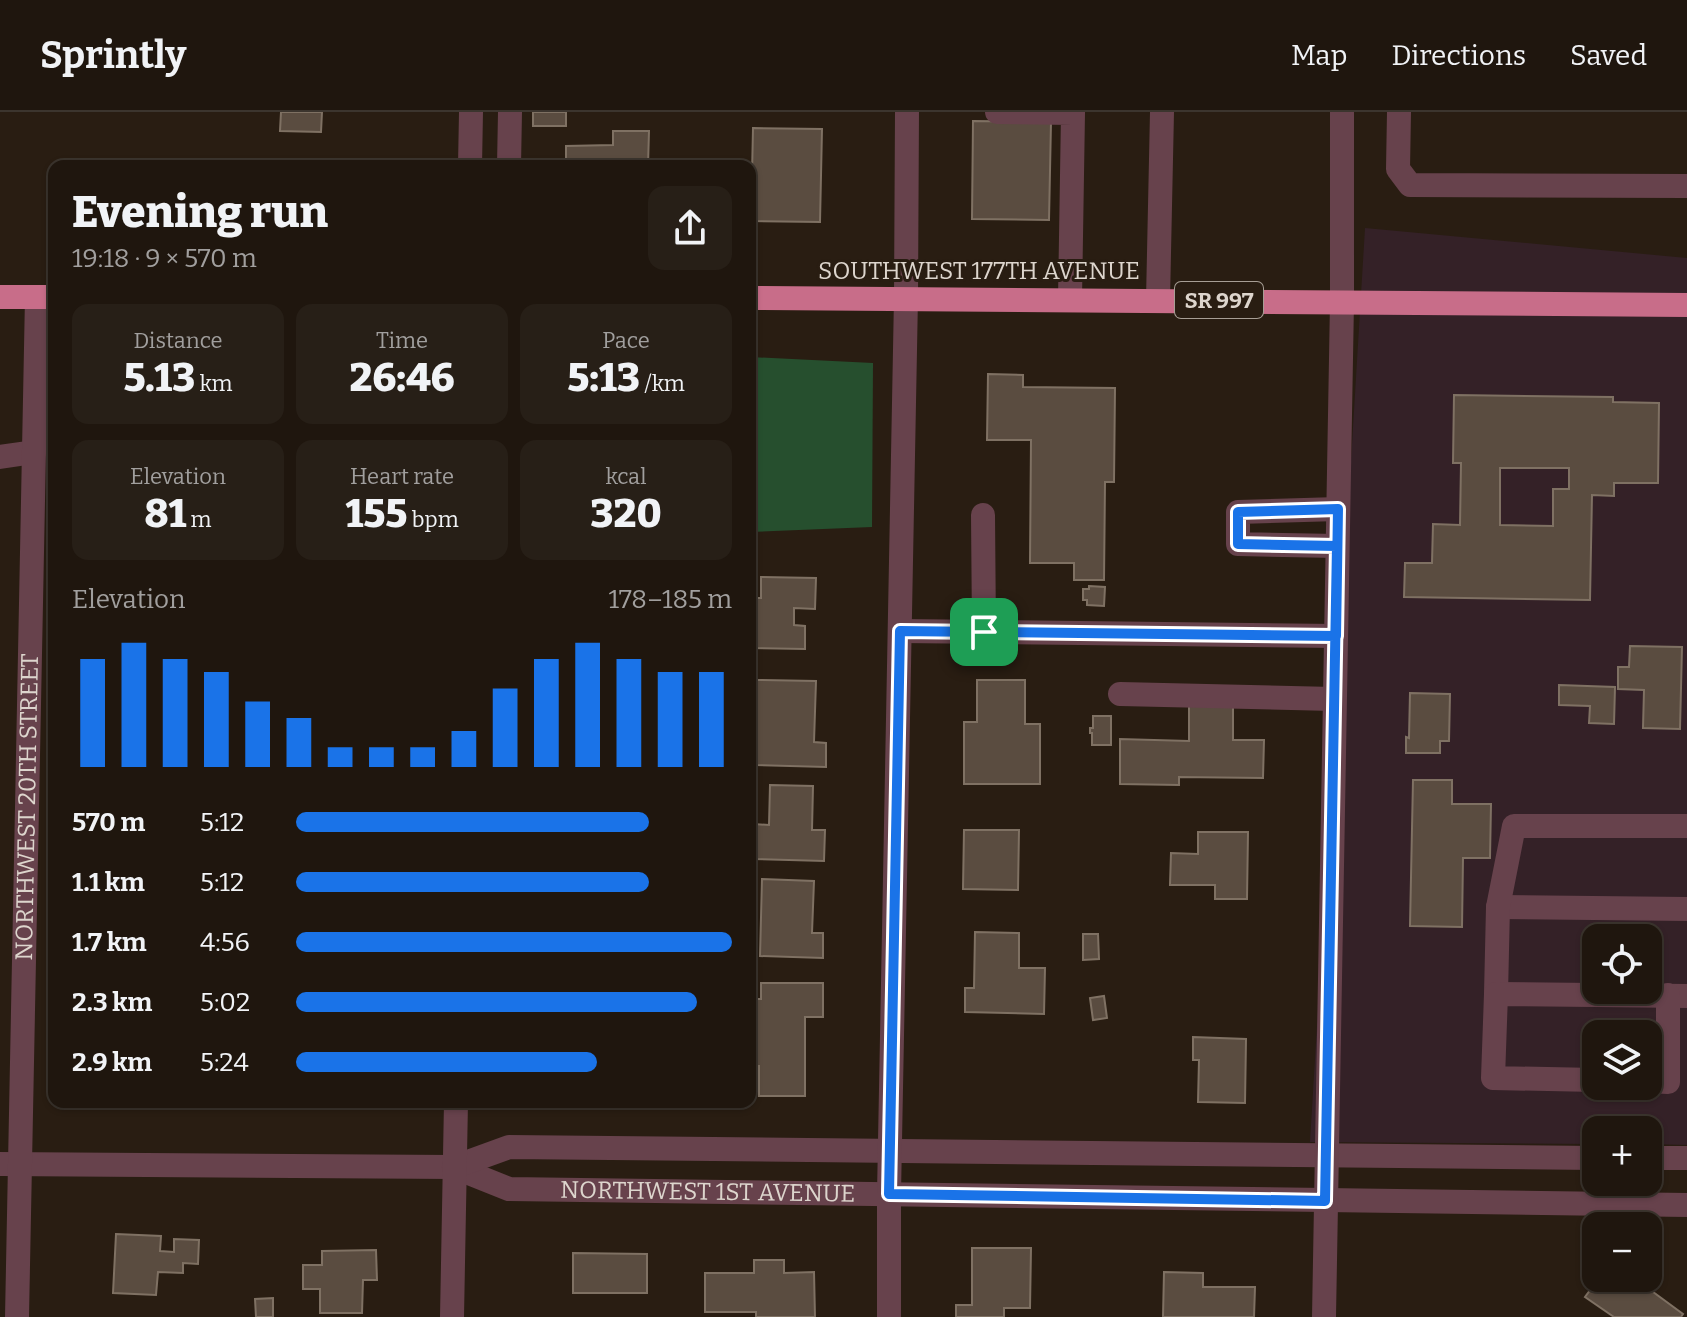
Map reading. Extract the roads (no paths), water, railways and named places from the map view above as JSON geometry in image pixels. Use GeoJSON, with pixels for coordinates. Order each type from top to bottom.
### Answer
{"type":"FeatureCollection","features":[{"type":"Feature","properties":{"kind":"highway"},"geometry":{"type":"LineString","coordinates":[[0,297],[46,297]]}},
{"type":"Feature","properties":{"kind":"highway","name":"SOUTHWEST 177TH AVENUE"},"geometry":{"type":"LineString","coordinates":[[756,298],[1687,305]]}},
{"type":"Feature","properties":{"kind":"street"},"geometry":{"type":"LineString","coordinates":[[470,160],[471,112]]}},
{"type":"Feature","properties":{"kind":"street"},"geometry":{"type":"LineString","coordinates":[[509,160],[510,112]]}},
{"type":"Feature","properties":{"kind":"street"},"geometry":{"type":"LineString","coordinates":[[889,1317],[907,112]]}},
{"type":"Feature","properties":{"kind":"street"},"geometry":{"type":"LineString","coordinates":[[997,112],[1073,113],[1070,299]]}},
{"type":"Feature","properties":{"kind":"street"},"geometry":{"type":"LineString","coordinates":[[1158,300],[1162,112]]}},
{"type":"Feature","properties":{"kind":"street"},"geometry":{"type":"LineString","coordinates":[[1324,1317],[1342,302],[1342,112]]}},
{"type":"Feature","properties":{"kind":"street"},"geometry":{"type":"LineString","coordinates":[[1399,112],[1398,169],[1410,185],[1687,186]]}},
{"type":"Feature","properties":{"kind":"street","name":"NORTHWEST 20TH STREET"},"geometry":{"type":"LineString","coordinates":[[17,1317],[10,1164],[44,496],[34,452],[46,297]]}},
{"type":"Feature","properties":{"kind":"street"},"geometry":{"type":"LineString","coordinates":[[0,457],[34,452]]}},
{"type":"Feature","properties":{"kind":"street"},"geometry":{"type":"LineString","coordinates":[[1337,546],[1238,544],[1238,512],[1338,509]]}},
{"type":"Feature","properties":{"kind":"street"},"geometry":{"type":"LineString","coordinates":[[983,515],[984,632]]}},
{"type":"Feature","properties":{"kind":"street"},"geometry":{"type":"LineString","coordinates":[[900,631],[1336,636]]}},
{"type":"Feature","properties":{"kind":"street"},"geometry":{"type":"LineString","coordinates":[[1120,694],[1334,699]]}},
{"type":"Feature","properties":{"kind":"street"},"geometry":{"type":"LineString","coordinates":[[1582,1080],[1493,1078],[1498,907],[1514,826],[1687,826]]}},
{"type":"Feature","properties":{"kind":"street"},"geometry":{"type":"LineString","coordinates":[[1498,907],[1687,909]]}},
{"type":"Feature","properties":{"kind":"street"},"geometry":{"type":"LineString","coordinates":[[1496,994],[1678,996],[1668,1082],[1662,1082]]}},
{"type":"Feature","properties":{"kind":"street"},"geometry":{"type":"LineString","coordinates":[[452,1317],[456,1108]]}},
{"type":"Feature","properties":{"kind":"street","name":"NORTHWEST 1ST AVENUE"},"geometry":{"type":"LineString","coordinates":[[10,1164],[454,1167],[509,1147],[1582,1158]]}},
{"type":"Feature","properties":{"kind":"street"},"geometry":{"type":"LineString","coordinates":[[1662,1158],[1687,1158]]}},
{"type":"Feature","properties":{"kind":"street","name":"NORTHWEST 1ST AVENUE"},"geometry":{"type":"LineString","coordinates":[[454,1167],[509,1189],[1687,1205]]}}]}
